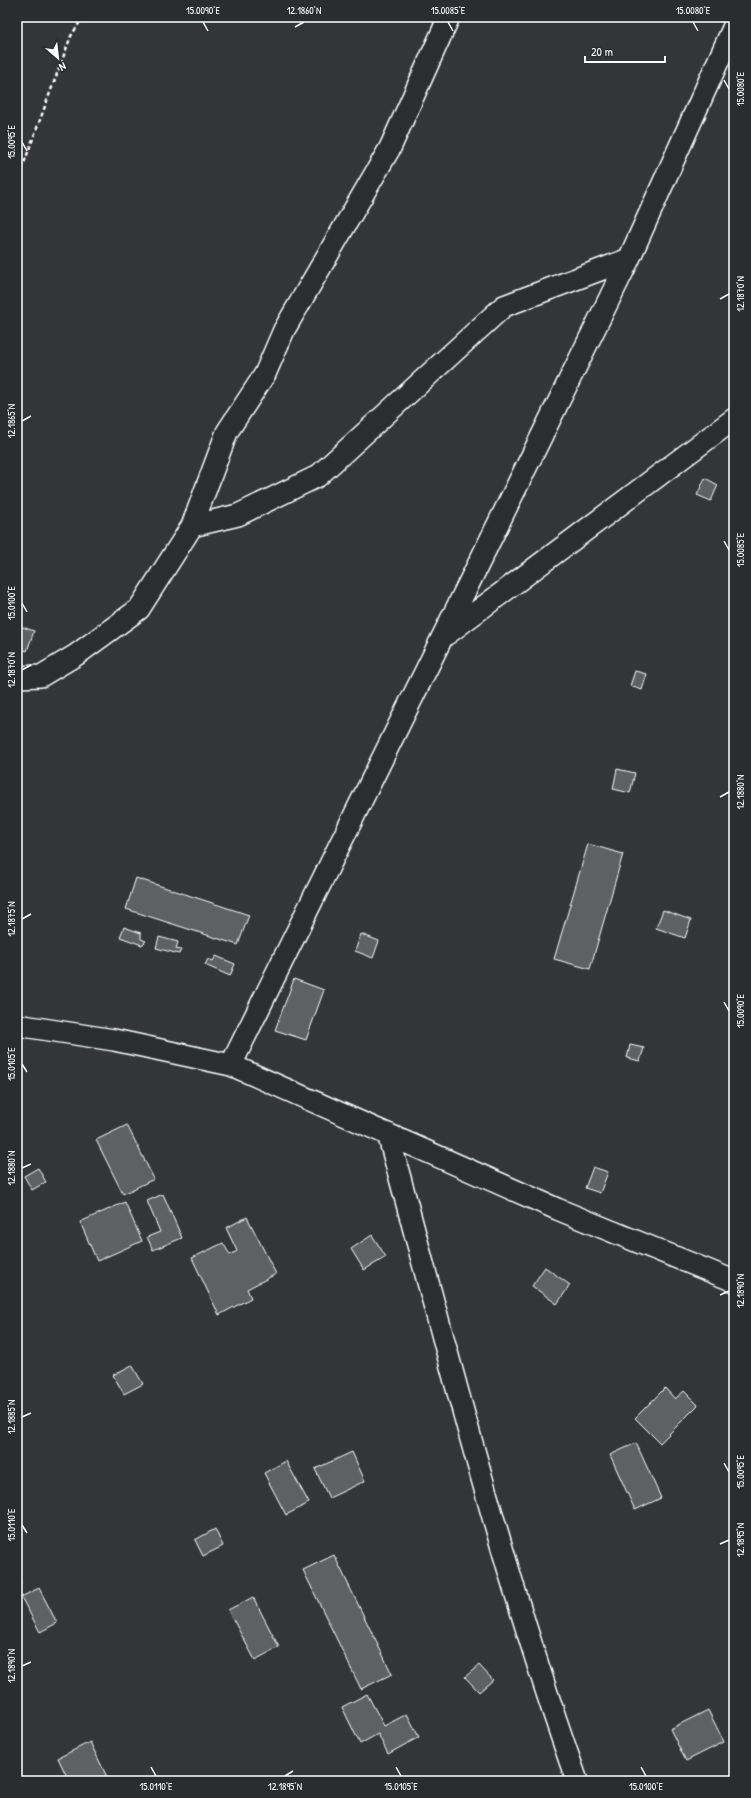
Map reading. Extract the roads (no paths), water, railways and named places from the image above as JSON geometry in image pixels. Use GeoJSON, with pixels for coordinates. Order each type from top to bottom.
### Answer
{"type":"FeatureCollection","features":[{"type":"Feature","properties":{"kind":"street"},"geometry":{"type":"LineString","coordinates":[[17,677],[41,676],[76,654],[139,609],[192,526],[227,432],[265,374],[284,330],[390,148],[449,17]]}},
{"type":"Feature","properties":{"kind":"street"},"geometry":{"type":"LineString","coordinates":[[231,1065],[630,259],[734,26]]}},
{"type":"Feature","properties":{"kind":"street"},"geometry":{"type":"LineString","coordinates":[[192,526],[238,515],[318,476],[504,306],[630,259]]}},
{"type":"Feature","properties":{"kind":"street"},"geometry":{"type":"LineString","coordinates":[[443,637],[734,419]]}},
{"type":"Feature","properties":{"kind":"street"},"geometry":{"type":"LineString","coordinates":[[17,1025],[114,1040],[231,1065],[557,1209],[734,1281]]}},
{"type":"Feature","properties":{"kind":"street"},"geometry":{"type":"LineString","coordinates":[[388,1134],[474,1448],[551,1708],[577,1781]]}}]}
